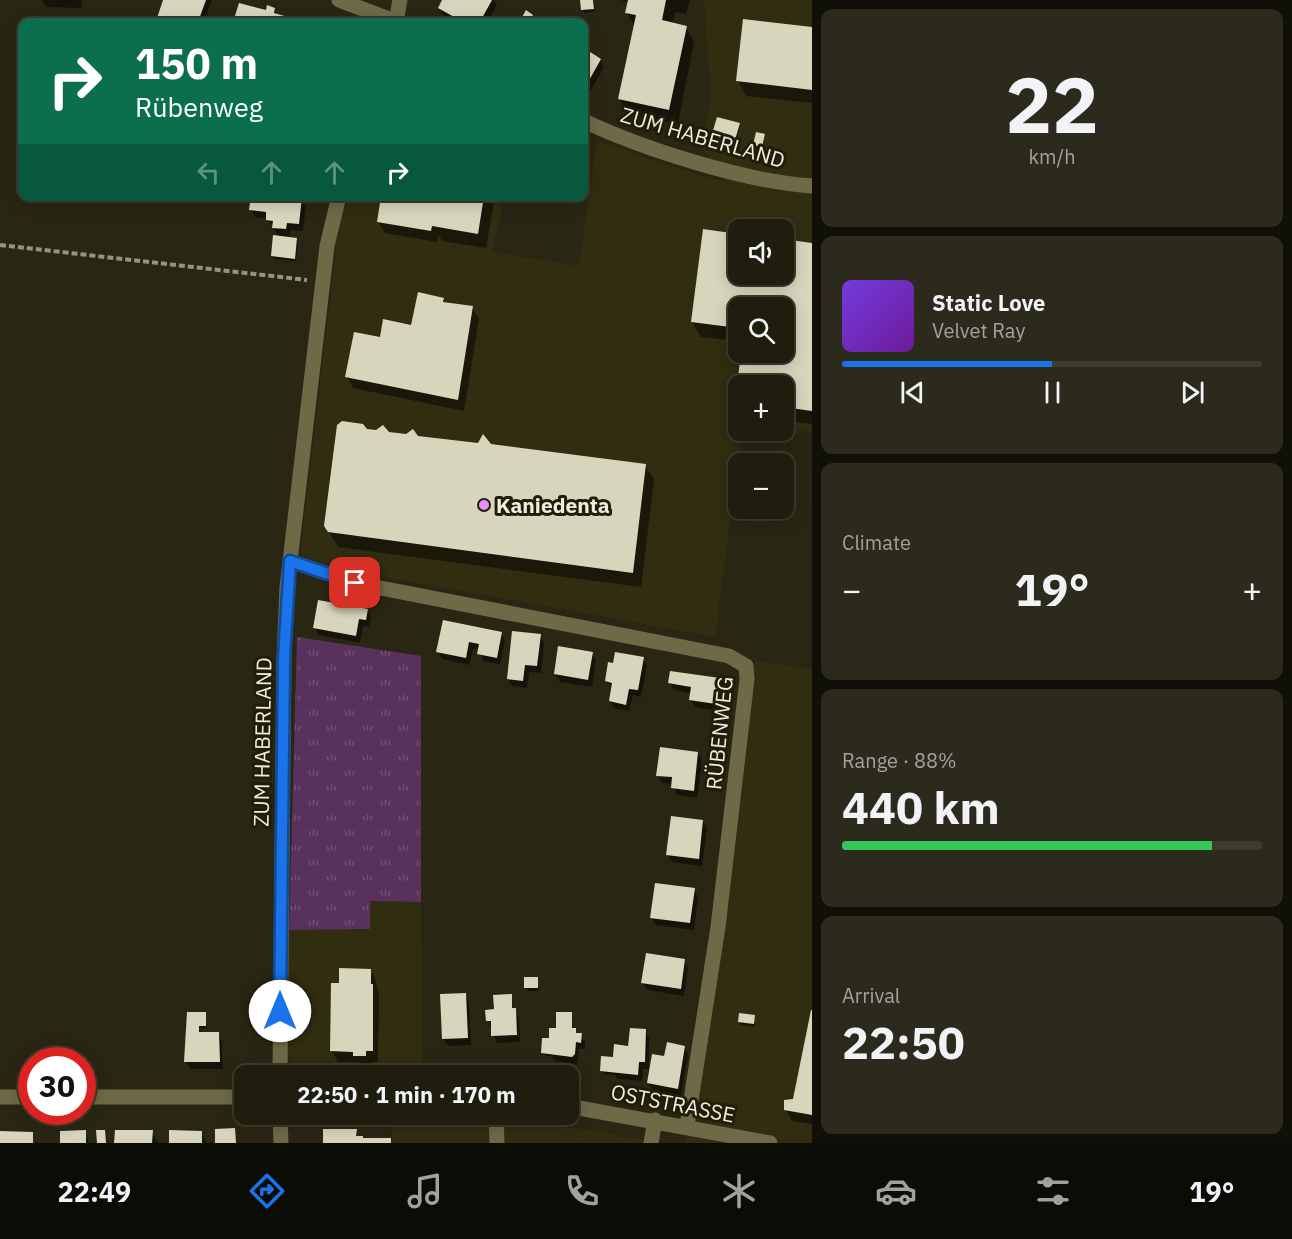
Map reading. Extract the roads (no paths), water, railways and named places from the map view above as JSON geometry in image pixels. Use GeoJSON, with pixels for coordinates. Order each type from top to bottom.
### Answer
{"type":"FeatureCollection","features":[{"type":"Feature","properties":{"kind":"street"},"geometry":{"type":"LineString","coordinates":[[339,0],[386,18]]}},
{"type":"Feature","properties":{"kind":"street"},"geometry":{"type":"LineString","coordinates":[[397,18],[400,0]]}},
{"type":"Feature","properties":{"kind":"street","name":"ZUM HABERLAND"},"geometry":{"type":"LineString","coordinates":[[588,122],[688,159],[785,184],[812,186]]}},
{"type":"Feature","properties":{"kind":"street","name":"ZUM HABERLAND"},"geometry":{"type":"LineString","coordinates":[[280,1065],[284,658],[290,561],[322,282],[327,246],[338,201]]}},
{"type":"Feature","properties":{"kind":"street","name":"RÜBENWEG"},"geometry":{"type":"LineString","coordinates":[[290,561],[355,583],[729,656],[746,666],[747,680],[719,915],[687,1126]]}},
{"type":"Feature","properties":{"kind":"street"},"geometry":{"type":"LineString","coordinates":[[0,1097],[18,1097]]}},
{"type":"Feature","properties":{"kind":"street"},"geometry":{"type":"LineString","coordinates":[[96,1097],[234,1097]]}},
{"type":"Feature","properties":{"kind":"street","name":"OSTSTRASSE"},"geometry":{"type":"LineString","coordinates":[[579,1108],[770,1143]]}},
{"type":"Feature","properties":{"kind":"street"},"geometry":{"type":"LineString","coordinates":[[651,1143],[655,1120]]}},
{"type":"Feature","properties":{"kind":"street"},"geometry":{"type":"LineString","coordinates":[[280,1125],[281,1143]]}},
{"type":"Feature","properties":{"kind":"street"},"geometry":{"type":"LineString","coordinates":[[496,1125],[497,1143]]}},
{"type":"Feature","properties":{"kind":"place","name":"Kaniedenta"},"geometry":{"type":"Point","coordinates":[484,505]}}]}
